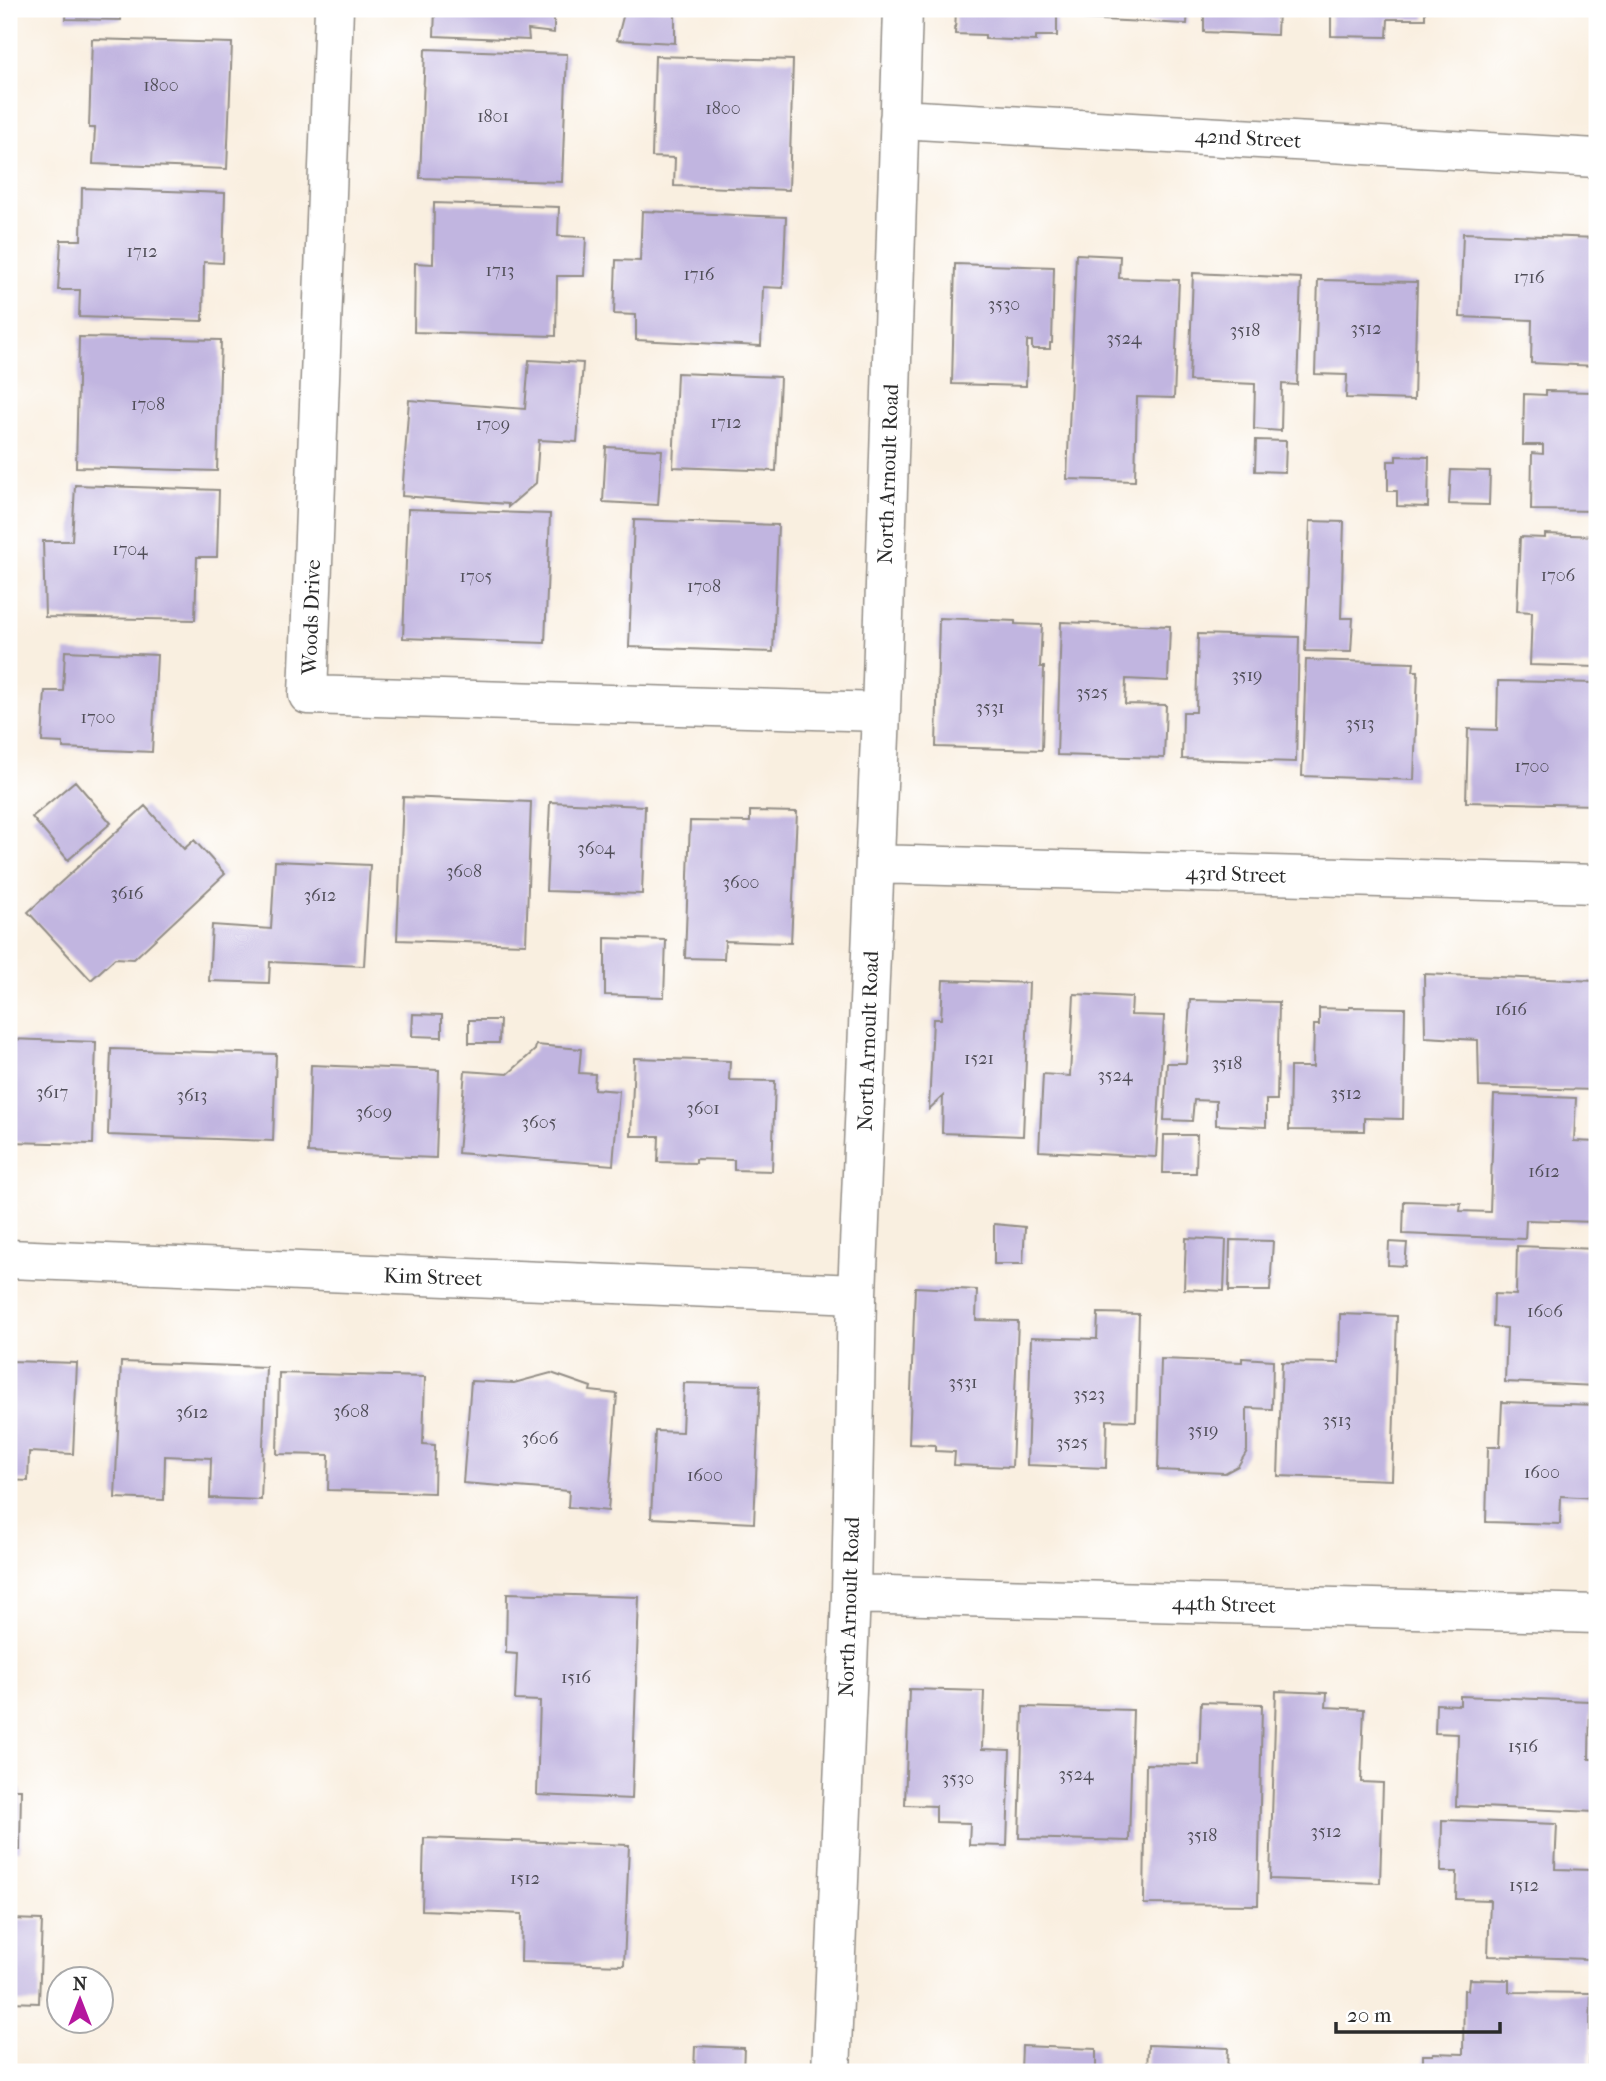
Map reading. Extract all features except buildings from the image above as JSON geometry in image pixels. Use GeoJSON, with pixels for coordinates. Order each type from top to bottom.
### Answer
{"type":"FeatureCollection","features":[{"type":"Feature","properties":{"kind":"street","name":"Woods Drive"},"geometry":{"type":"LineString","coordinates":[[334,9],[308,695],[881,712]]}},
{"type":"Feature","properties":{"kind":"street","name":"North Arnoult Road"},"geometry":{"type":"LineString","coordinates":[[831,2072],[851,1594],[857,1294],[881,712],[903,9]]}},
{"type":"Feature","properties":{"kind":"street","name":"42nd Street"},"geometry":{"type":"LineString","coordinates":[[899,119],[1597,158]]}},
{"type":"Feature","properties":{"kind":"street","name":"43rd Street"},"geometry":{"type":"LineString","coordinates":[[875,864],[1597,884]]}},
{"type":"Feature","properties":{"kind":"street","name":"Kim Street"},"geometry":{"type":"LineString","coordinates":[[9,1259],[857,1294]]}},
{"type":"Feature","properties":{"kind":"street","name":"44th Street"},"geometry":{"type":"LineString","coordinates":[[851,1594],[1597,1614]]}}]}
